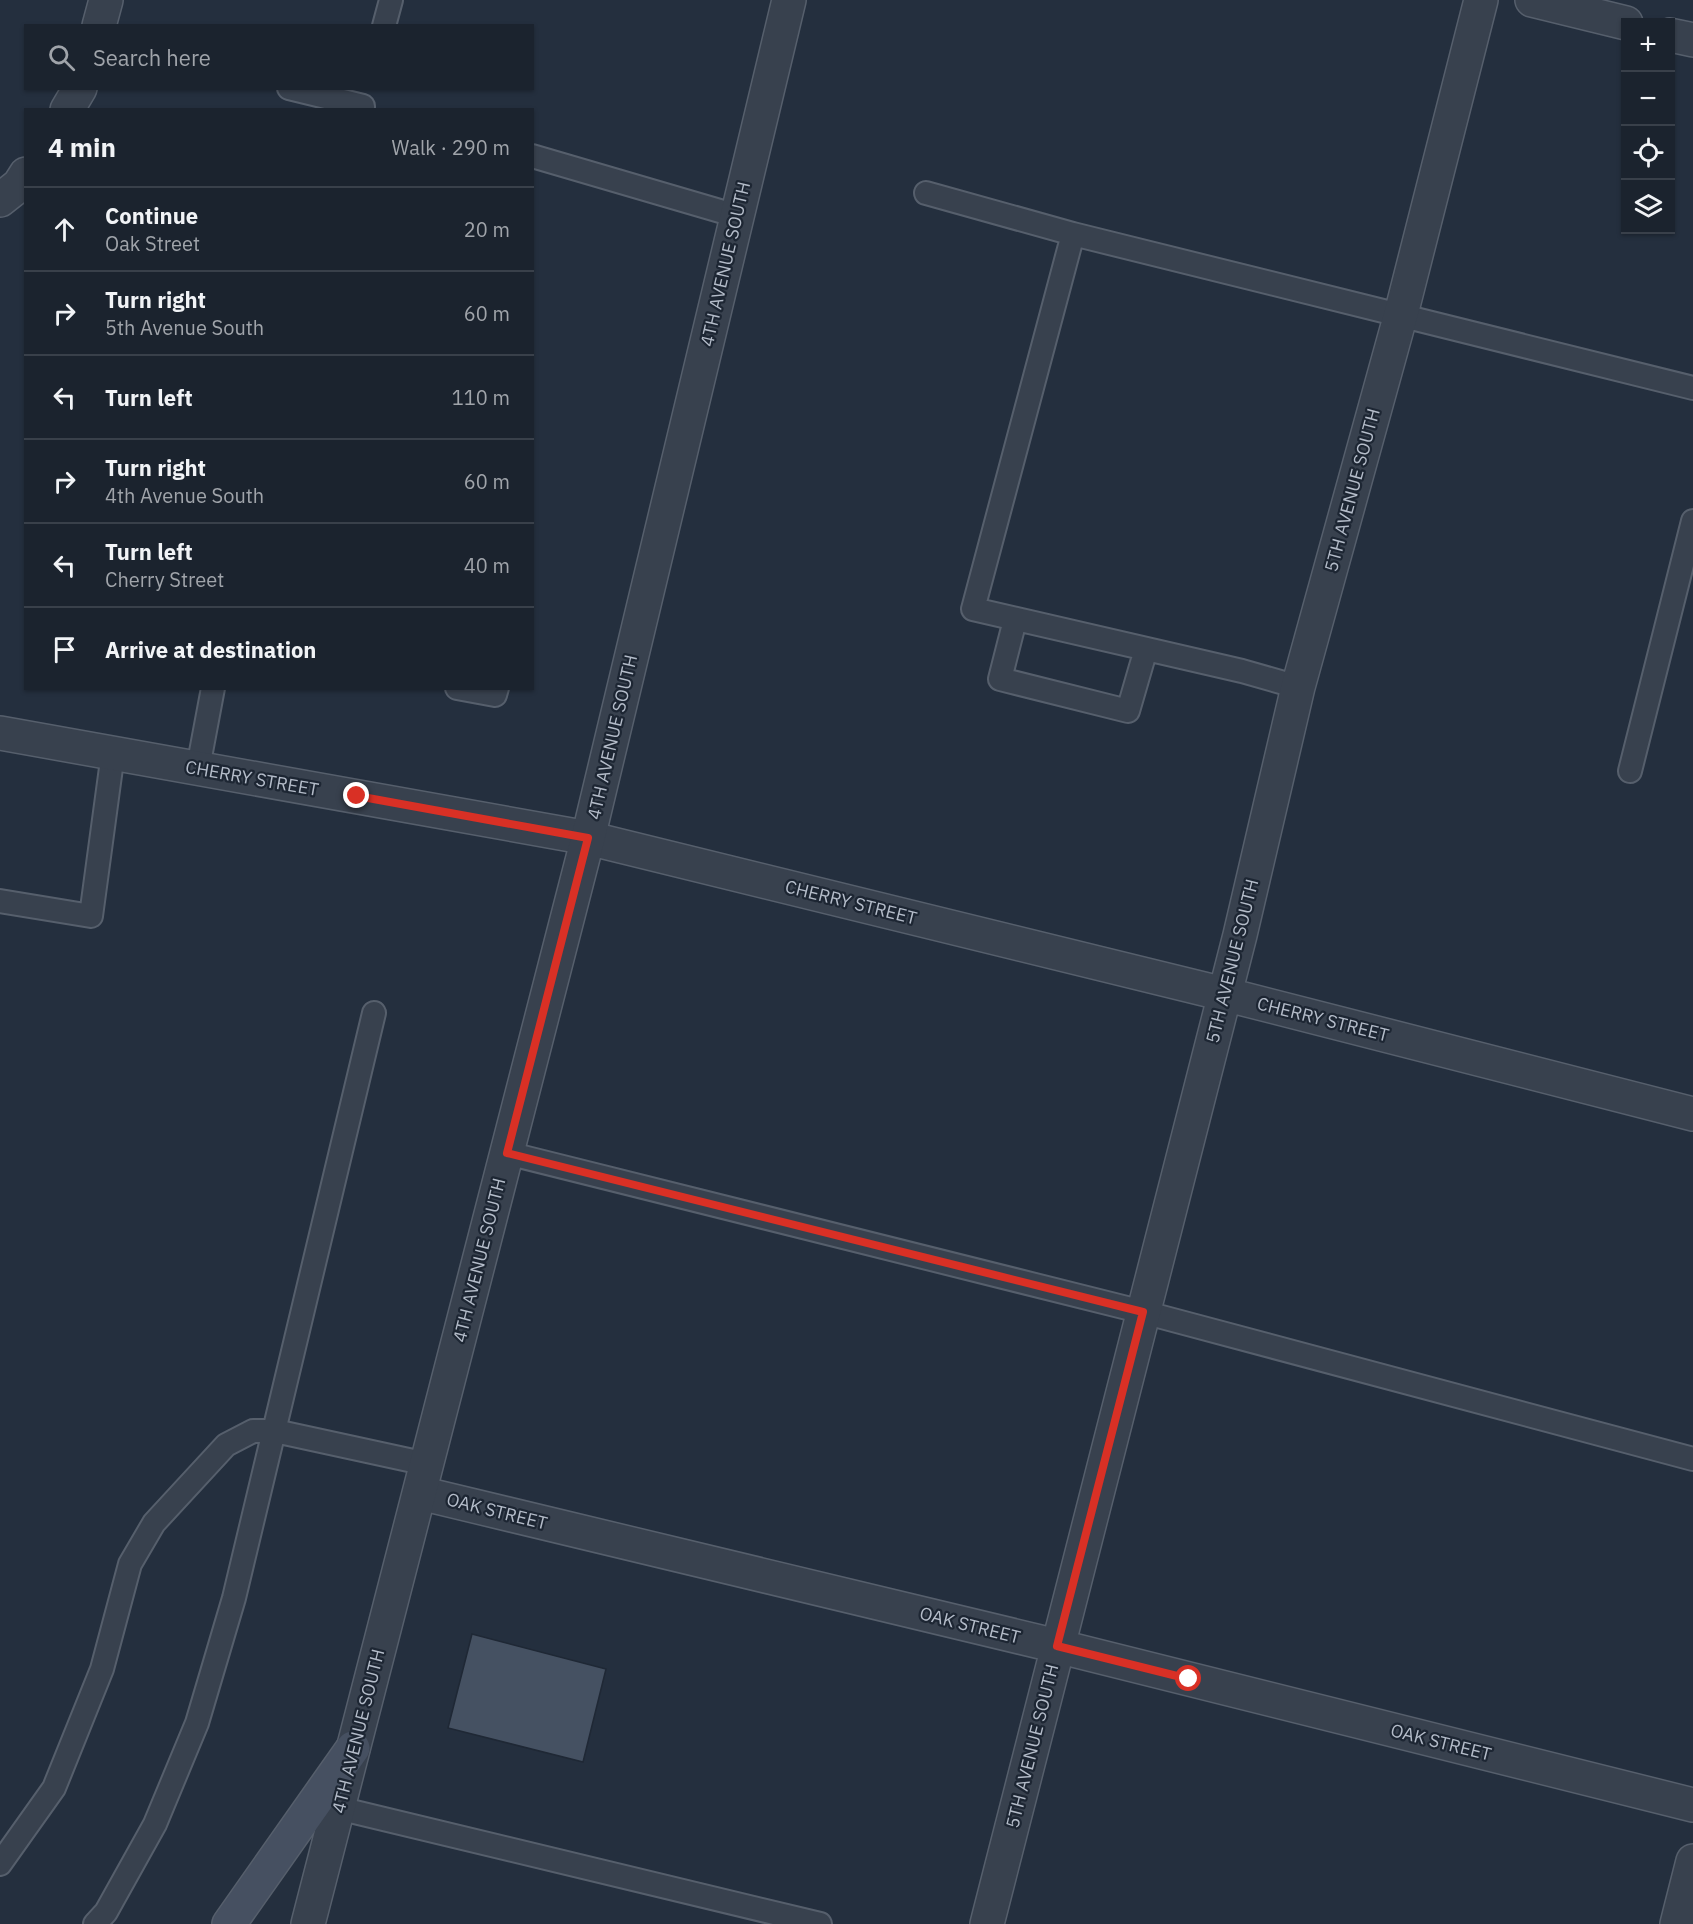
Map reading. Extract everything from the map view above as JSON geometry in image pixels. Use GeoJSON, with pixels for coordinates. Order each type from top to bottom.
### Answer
{"type":"FeatureCollection","features":[{"type":"Feature","properties":{"kind":"main road"},"geometry":{"type":"LineString","coordinates":[[229,1924],[353,1748]]}},
{"type":"Feature","properties":{"kind":"street"},"geometry":{"type":"LineString","coordinates":[[100,24],[106,0]]}},
{"type":"Feature","properties":{"kind":"street","name":"4TH AVENUE SOUTH"},"geometry":{"type":"LineString","coordinates":[[308,1924],[588,838],[789,0]]}},
{"type":"Feature","properties":{"kind":"street","name":"5TH AVENUE SOUTH"},"geometry":{"type":"LineString","coordinates":[[987,1924],[1224,994],[1298,687],[1401,314],[1482,0]]}},
{"type":"Feature","properties":{"kind":"street"},"geometry":{"type":"LineString","coordinates":[[1532,0],[1621,22]]}},
{"type":"Feature","properties":{"kind":"street"},"geometry":{"type":"LineString","coordinates":[[1675,35],[1693,40]]}},
{"type":"Feature","properties":{"kind":"street"},"geometry":{"type":"LineString","coordinates":[[69,108],[79,90]]}},
{"type":"Feature","properties":{"kind":"street"},"geometry":{"type":"LineString","coordinates":[[0,200],[19,185],[24,177]]}},
{"type":"Feature","properties":{"kind":"street","name":"CHERRY STREET"},"geometry":{"type":"LineString","coordinates":[[0,733],[588,838],[1224,994],[1693,1114]]}},
{"type":"Feature","properties":{"kind":"street","name":"OAK STREET"},"geometry":{"type":"LineString","coordinates":[[423,1478],[1057,1646],[1693,1805]]}},
{"type":"Feature","properties":{"kind":"street"},"geometry":{"type":"LineString","coordinates":[[1677,1924],[1693,1861]]}},
{"type":"Feature","properties":{"kind":"lane"},"geometry":{"type":"LineString","coordinates":[[385,24],[391,0]]}},
{"type":"Feature","properties":{"kind":"lane"},"geometry":{"type":"LineString","coordinates":[[299,90],[367,103]]}},
{"type":"Feature","properties":{"kind":"lane"},"geometry":{"type":"LineString","coordinates":[[534,157],[737,216]]}},
{"type":"Feature","properties":{"kind":"lane"},"geometry":{"type":"LineString","coordinates":[[926,193],[1073,234],[1693,388]]}},
{"type":"Feature","properties":{"kind":"lane"},"geometry":{"type":"LineString","coordinates":[[1073,234],[973,609],[1298,687]]}},
{"type":"Feature","properties":{"kind":"lane"},"geometry":{"type":"LineString","coordinates":[[1630,771],[1693,520]]}},
{"type":"Feature","properties":{"kind":"lane"},"geometry":{"type":"LineString","coordinates":[[1015,620],[1000,679],[1128,711],[1146,649]]}},
{"type":"Feature","properties":{"kind":"lane"},"geometry":{"type":"LineString","coordinates":[[198,768],[213,690]]}},
{"type":"Feature","properties":{"kind":"lane"},"geometry":{"type":"LineString","coordinates":[[468,690],[495,695],[496,690]]}},
{"type":"Feature","properties":{"kind":"lane"},"geometry":{"type":"LineString","coordinates":[[0,901],[91,916],[113,753]]}},
{"type":"Feature","properties":{"kind":"lane"},"geometry":{"type":"LineString","coordinates":[[95,1924],[106,1912],[155,1824],[197,1723],[234,1598],[374,1013]]}},
{"type":"Feature","properties":{"kind":"lane"},"geometry":{"type":"LineString","coordinates":[[507,1153],[1143,1312],[1693,1459]]}},
{"type":"Feature","properties":{"kind":"lane"},"geometry":{"type":"LineString","coordinates":[[0,1864],[54,1788],[102,1669],[130,1564],[154,1523],[226,1445],[253,1431],[275,1431],[423,1478]]}},
{"type":"Feature","properties":{"kind":"lane"},"geometry":{"type":"LineString","coordinates":[[338,1808],[820,1924]]}},
{"type":"Feature","properties":{"kind":"building"},"geometry":{"type":"Polygon","coordinates":[[[472,1634],[606,1669],[583,1762],[448,1728],[472,1634]]]}},
{"type":"Feature","properties":{"kind":"route"},"geometry":{"type":"LineString","coordinates":[[357,796],[588,838],[507,1153],[1143,1312],[1057,1646],[1189,1679]]}}]}
